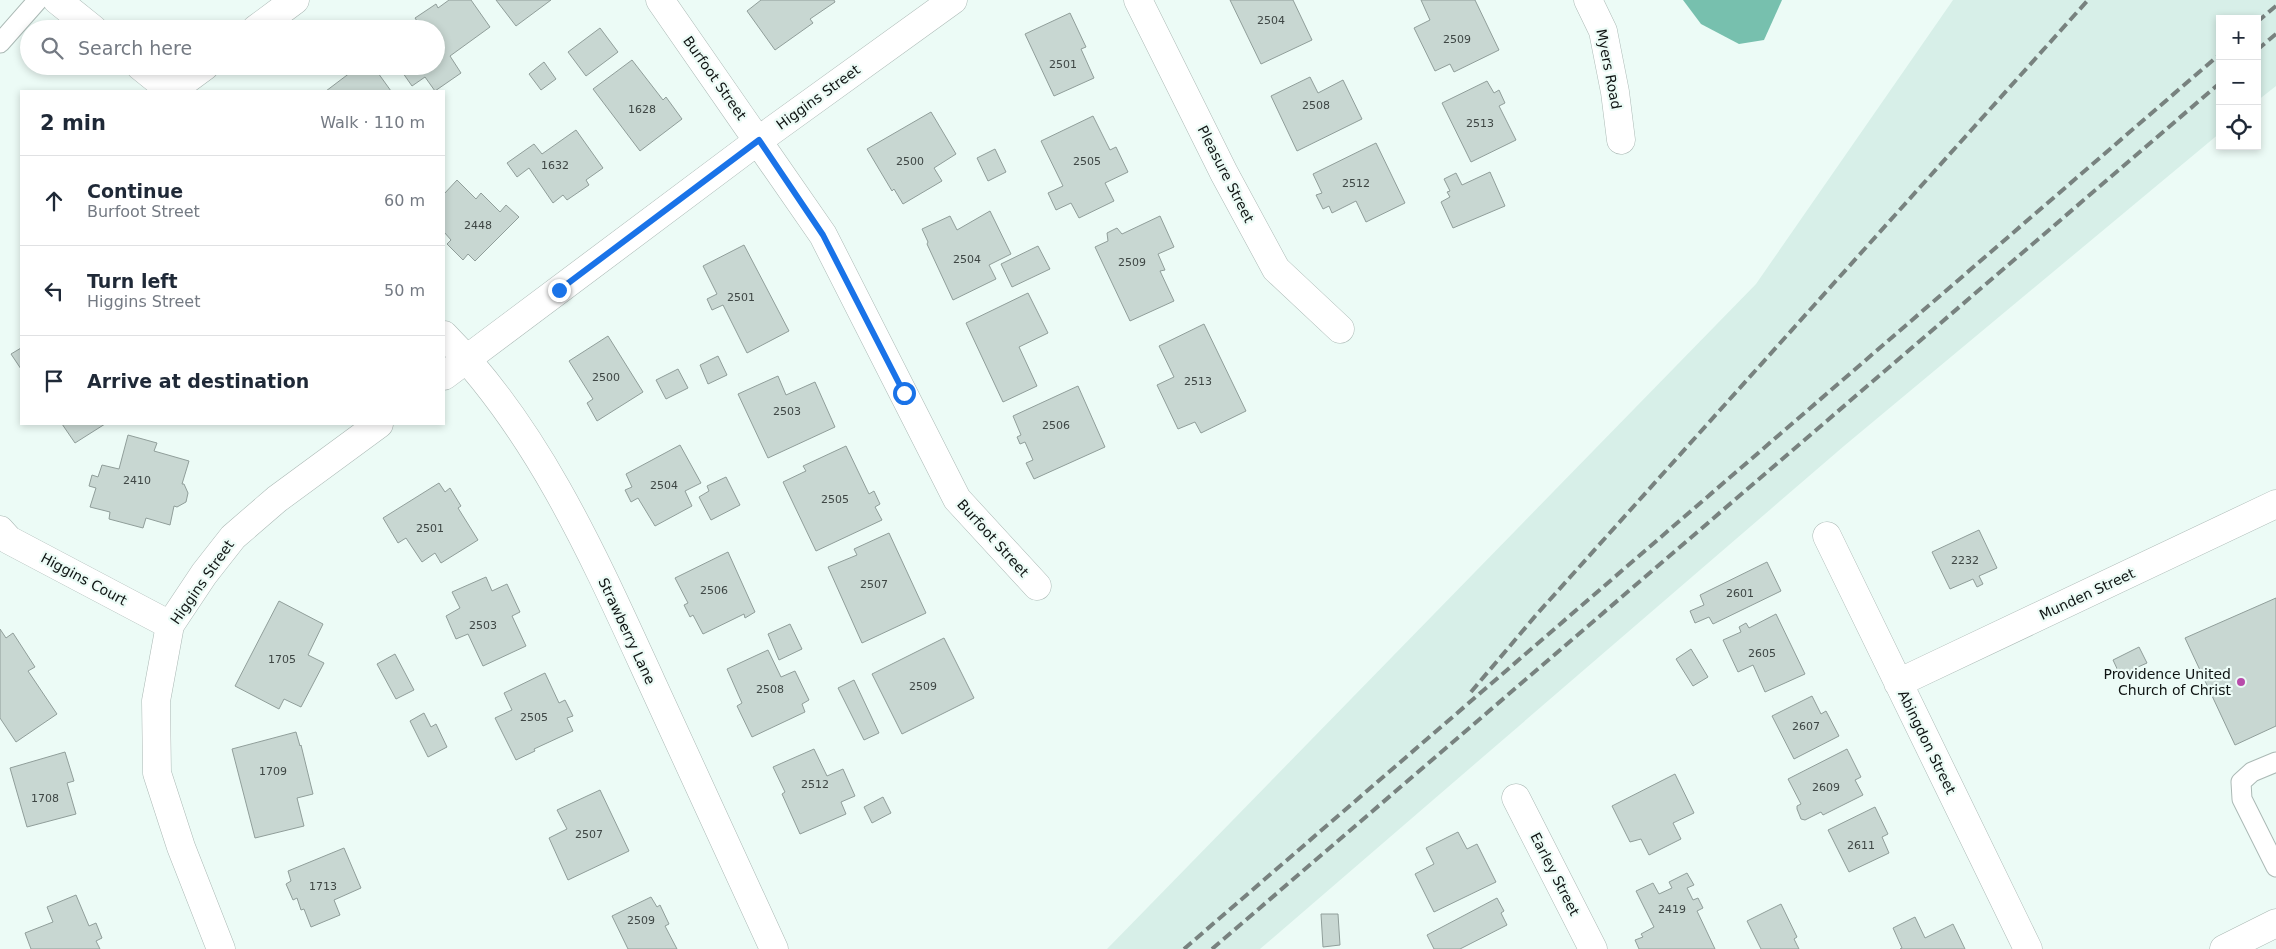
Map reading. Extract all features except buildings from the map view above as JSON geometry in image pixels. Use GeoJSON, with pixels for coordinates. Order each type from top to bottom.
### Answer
{"type":"FeatureCollection","features":[{"type":"Feature","properties":{"kind":"street"},"geometry":{"type":"LineString","coordinates":[[56,0],[82,20]]}},
{"type":"Feature","properties":{"kind":"street"},"geometry":{"type":"LineString","coordinates":[[268,20],[295,0]]}},
{"type":"Feature","properties":{"kind":"street","name":"Burfoot Street"},"geometry":{"type":"LineString","coordinates":[[660,0],[759,140],[823,235],[957,498],[1037,586]]}},
{"type":"Feature","properties":{"kind":"street","name":"Higgins Street"},"geometry":{"type":"LineString","coordinates":[[445,375],[759,140],[954,0]]}},
{"type":"Feature","properties":{"kind":"street","name":"Pleasure Street"},"geometry":{"type":"LineString","coordinates":[[1138,0],[1224,173],[1276,269],[1340,329]]}},
{"type":"Feature","properties":{"kind":"street","name":"Myers Road"},"geometry":{"type":"LineString","coordinates":[[1588,0],[1604,31],[1621,140]]}},
{"type":"Feature","properties":{"kind":"street"},"geometry":{"type":"LineString","coordinates":[[151,75],[170,90]]}},
{"type":"Feature","properties":{"kind":"street"},"geometry":{"type":"LineString","coordinates":[[172,90],[193,75]]}},
{"type":"Feature","properties":{"kind":"street","name":"Strawberry Lane"},"geometry":{"type":"LineString","coordinates":[[445,336],[467,359],[539,456],[612,596],[774,949]]}},
{"type":"Feature","properties":{"kind":"street","name":"Higgins Street"},"geometry":{"type":"LineString","coordinates":[[221,949],[181,847],[157,773],[156,701],[170,625],[204,574],[233,537],[277,499],[378,425]]}},
{"type":"Feature","properties":{"kind":"street","name":"Munden Street"},"geometry":{"type":"LineString","coordinates":[[1898,683],[2276,504]]}},
{"type":"Feature","properties":{"kind":"street","name":"Higgins Court"},"geometry":{"type":"LineString","coordinates":[[0,530],[9,540],[170,625]]}},
{"type":"Feature","properties":{"kind":"street","name":"Abingdon Street"},"geometry":{"type":"LineString","coordinates":[[1826,536],[2028,949]]}},
{"type":"Feature","properties":{"kind":"street","name":"Earley Street"},"geometry":{"type":"LineString","coordinates":[[1516,798],[1594,949]]}},
{"type":"Feature","properties":{"kind":"street"},"geometry":{"type":"LineString","coordinates":[[2224,949],[2276,923]]}},
{"type":"Feature","properties":{"kind":"lane"},"geometry":{"type":"LineString","coordinates":[[20,20],[38,0]]}},
{"type":"Feature","properties":{"kind":"lane"},"geometry":{"type":"LineString","coordinates":[[0,43],[20,20]]}},
{"type":"Feature","properties":{"kind":"lane"},"geometry":{"type":"LineString","coordinates":[[2276,762],[2252,772],[2242,782],[2242,799],[2276,867]]}},
{"type":"Feature","properties":{"kind":"shaded area"},"geometry":{"type":"Polygon","coordinates":[[[1683,0],[1782,0],[1764,40],[1739,44],[1701,24],[1683,0]]]}},
{"type":"Feature","properties":{"kind":"shaded area"},"geometry":{"type":"Polygon","coordinates":[[[1953,0],[2276,0],[2276,86],[2261,98],[2261,15],[2216,15],[2216,136],[1844,446],[1260,949],[1107,949],[1756,284],[1953,0]]]}},
{"type":"Feature","properties":{"kind":"railway"},"geometry":{"type":"LineString","coordinates":[[1471,692],[1537,614],[2088,0]]}},
{"type":"Feature","properties":{"kind":"railway"},"geometry":{"type":"LineString","coordinates":[[2261,19],[2276,6]]}},
{"type":"Feature","properties":{"kind":"railway"},"geometry":{"type":"LineString","coordinates":[[2261,47],[2276,34]]}},
{"type":"Feature","properties":{"kind":"railway"},"geometry":{"type":"LineString","coordinates":[[1184,949],[2216,57]]}},
{"type":"Feature","properties":{"kind":"railway"},"geometry":{"type":"LineString","coordinates":[[1212,949],[2216,86]]}},
{"type":"Feature","properties":{"kind":"place","name":"Providence United Church of Christ"},"geometry":{"type":"Point","coordinates":[2241,682]}},
{"type":"Feature","properties":{"kind":"route"},"geometry":{"type":"LineString","coordinates":[[559,290],[759,140],[823,235],[904,393]]}}]}
